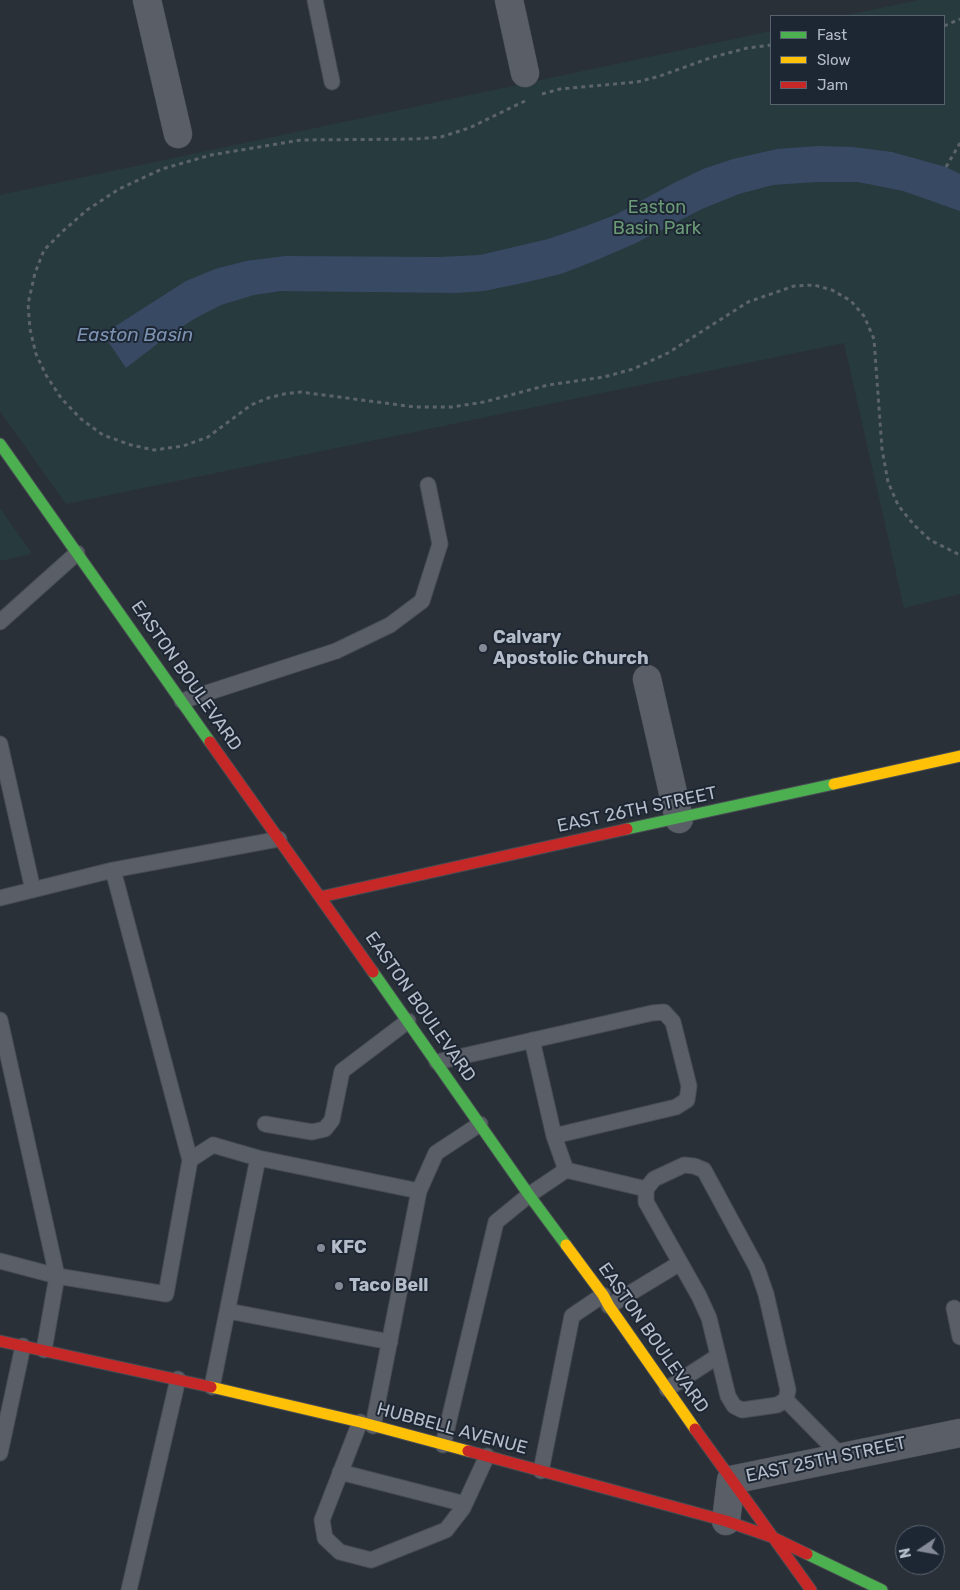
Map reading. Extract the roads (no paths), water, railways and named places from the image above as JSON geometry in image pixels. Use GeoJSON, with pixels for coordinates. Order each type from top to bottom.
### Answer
{"type":"FeatureCollection","features":[{"type":"Feature","properties":{"kind":"main road","name":"EASTON BOULEVARD"},"geometry":{"type":"LineString","coordinates":[[0,444],[529,1195],[811,1590]]}},
{"type":"Feature","properties":{"kind":"main road","name":"EAST 26TH STREET"},"geometry":{"type":"LineString","coordinates":[[320,897],[960,756]]}},
{"type":"Feature","properties":{"kind":"main road","name":"HUBBELL AVENUE"},"geometry":{"type":"LineString","coordinates":[[0,1341],[212,1387],[366,1424],[726,1521],[772,1537],[882,1590]]}},
{"type":"Feature","properties":{"kind":"street"},"geometry":{"type":"LineString","coordinates":[[147,0],[178,134]]}},
{"type":"Feature","properties":{"kind":"street"},"geometry":{"type":"LineString","coordinates":[[509,0],[529,89]]}},
{"type":"Feature","properties":{"kind":"street"},"geometry":{"type":"LineString","coordinates":[[647,679],[679,819]]}},
{"type":"Feature","properties":{"kind":"street","name":"EAST 25TH STREET"},"geometry":{"type":"LineString","coordinates":[[726,1521],[731,1480],[960,1433]]}},
{"type":"Feature","properties":{"kind":"lane"},"geometry":{"type":"LineString","coordinates":[[315,0],[332,82]]}},
{"type":"Feature","properties":{"kind":"lane"},"geometry":{"type":"LineString","coordinates":[[182,701],[336,651],[390,625],[422,601],[440,544],[428,484]]}},
{"type":"Feature","properties":{"kind":"lane"},"geometry":{"type":"LineString","coordinates":[[0,622],[77,553]]}},
{"type":"Feature","properties":{"kind":"lane"},"geometry":{"type":"LineString","coordinates":[[0,744],[33,890]]}},
{"type":"Feature","properties":{"kind":"lane"},"geometry":{"type":"LineString","coordinates":[[0,898],[113,870],[279,839]]}},
{"type":"Feature","properties":{"kind":"lane"},"geometry":{"type":"LineString","coordinates":[[0,1261],[57,1276],[166,1294],[190,1160],[113,870]]}},
{"type":"Feature","properties":{"kind":"lane"},"geometry":{"type":"LineString","coordinates":[[437,1062],[652,1013],[664,1012],[673,1022],[689,1086],[687,1100],[676,1108],[554,1136]]}},
{"type":"Feature","properties":{"kind":"lane"},"geometry":{"type":"LineString","coordinates":[[0,1020],[57,1276],[44,1350]]}},
{"type":"Feature","properties":{"kind":"lane"},"geometry":{"type":"LineString","coordinates":[[266,1124],[312,1132],[325,1129],[332,1120],[342,1071],[408,1021]]}},
{"type":"Feature","properties":{"kind":"lane"},"geometry":{"type":"LineString","coordinates":[[532,1040],[554,1136],[566,1170]]}},
{"type":"Feature","properties":{"kind":"lane"},"geometry":{"type":"LineString","coordinates":[[480,1124],[436,1153],[419,1191],[390,1342],[366,1424],[340,1472],[322,1520],[325,1538],[340,1552],[371,1560],[446,1530],[465,1504],[487,1456]]}},
{"type":"Feature","properties":{"kind":"lane"},"geometry":{"type":"LineString","coordinates":[[190,1160],[212,1146],[258,1158],[419,1191]]}},
{"type":"Feature","properties":{"kind":"lane"},"geometry":{"type":"LineString","coordinates":[[212,1387],[258,1158]]}},
{"type":"Feature","properties":{"kind":"lane"},"geometry":{"type":"LineString","coordinates":[[684,1165],[704,1170],[757,1268],[766,1294],[788,1390],[786,1400],[777,1405],[742,1410],[734,1406],[728,1396],[709,1318],[699,1296],[646,1202],[646,1189],[654,1179],[684,1165]]}},
{"type":"Feature","properties":{"kind":"lane"},"geometry":{"type":"LineString","coordinates":[[443,1445],[496,1222],[529,1195],[566,1170],[646,1189]]}},
{"type":"Feature","properties":{"kind":"lane"},"geometry":{"type":"LineString","coordinates":[[541,1471],[572,1316],[606,1301],[680,1262]]}},
{"type":"Feature","properties":{"kind":"lane"},"geometry":{"type":"LineString","coordinates":[[954,1308],[960,1337]]}},
{"type":"Feature","properties":{"kind":"lane"},"geometry":{"type":"LineString","coordinates":[[228,1311],[390,1342]]}},
{"type":"Feature","properties":{"kind":"lane"},"geometry":{"type":"LineString","coordinates":[[0,1453],[23,1346]]}},
{"type":"Feature","properties":{"kind":"lane"},"geometry":{"type":"LineString","coordinates":[[667,1389],[718,1356]]}},
{"type":"Feature","properties":{"kind":"lane"},"geometry":{"type":"LineString","coordinates":[[129,1590],[178,1380]]}},
{"type":"Feature","properties":{"kind":"lane"},"geometry":{"type":"LineString","coordinates":[[786,1400],[842,1457]]}},
{"type":"Feature","properties":{"kind":"lane"},"geometry":{"type":"LineString","coordinates":[[340,1472],[465,1504]]}},
{"type":"Feature","properties":{"kind":"water","name":"Easton Basin"},"geometry":{"type":"Polygon","coordinates":[[[818,146],[853,147],[892,152],[946,167],[960,174],[960,211],[903,191],[858,182],[773,185],[739,194],[702,209],[636,243],[597,260],[561,274],[523,283],[484,291],[456,293],[281,291],[254,295],[221,305],[194,319],[165,338],[126,368],[103,334],[186,281],[215,269],[246,261],[285,256],[438,257],[480,255],[548,239],[615,215],[703,169],[733,159],[777,149],[818,146]]]}},
{"type":"Feature","properties":{"kind":"place","name":"Calvary Apostolic Church"},"geometry":{"type":"Point","coordinates":[483,648]}},
{"type":"Feature","properties":{"kind":"place","name":"KFC"},"geometry":{"type":"Point","coordinates":[321,1248]}},
{"type":"Feature","properties":{"kind":"place","name":"Taco Bell"},"geometry":{"type":"Point","coordinates":[339,1286]}},
{"type":"Feature","properties":{"kind":"park label","name":"Easton Basin Park"},"geometry":{"type":"Point","coordinates":[657,218]}}]}
